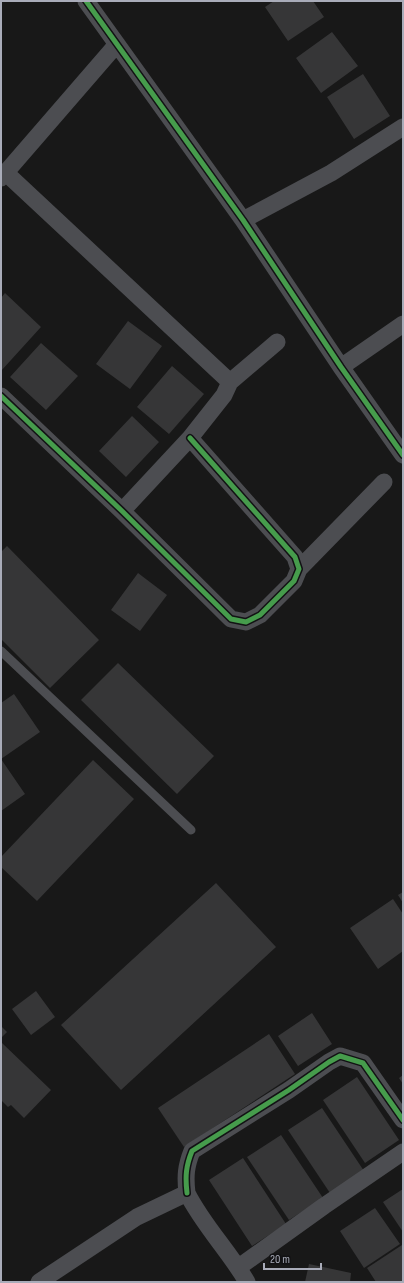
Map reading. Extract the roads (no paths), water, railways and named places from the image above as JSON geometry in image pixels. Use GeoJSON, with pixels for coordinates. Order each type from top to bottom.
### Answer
{"type":"FeatureCollection","features":[{"type":"Feature","properties":{"kind":"street"},"geometry":{"type":"LineString","coordinates":[[86,1],[243,220],[341,367],[403,456]]}},
{"type":"Feature","properties":{"kind":"street"},"geometry":{"type":"LineString","coordinates":[[117,44],[4,176],[230,382]]}},
{"type":"Feature","properties":{"kind":"street"},"geometry":{"type":"LineString","coordinates":[[243,220],[331,173],[403,127]]}},
{"type":"Feature","properties":{"kind":"street"},"geometry":{"type":"LineString","coordinates":[[341,367],[403,324]]}},
{"type":"Feature","properties":{"kind":"street"},"geometry":{"type":"LineString","coordinates":[[122,511],[190,438],[224,395],[230,382],[277,342]]}},
{"type":"Feature","properties":{"kind":"street"},"geometry":{"type":"LineString","coordinates":[[1,396],[122,511],[231,619],[246,622],[260,615],[294,580],[299,569],[384,482]]}},
{"type":"Feature","properties":{"kind":"street"},"geometry":{"type":"LineString","coordinates":[[190,438],[295,557],[299,569]]}},
{"type":"Feature","properties":{"kind":"street"},"geometry":{"type":"LineString","coordinates":[[247,1282],[239,1268],[196,1210],[186,1193],[185,1177],[187,1164],[192,1150],[289,1090],[340,1056],[362,1063],[403,1120]]}},
{"type":"Feature","properties":{"kind":"street"},"geometry":{"type":"LineString","coordinates":[[239,1268],[324,1206],[403,1152]]}},
{"type":"Feature","properties":{"kind":"street"},"geometry":{"type":"LineString","coordinates":[[39,1282],[137,1217],[186,1193]]}},
{"type":"Feature","properties":{"kind":"lane"},"geometry":{"type":"LineString","coordinates":[[1,651],[191,830]]}}]}
